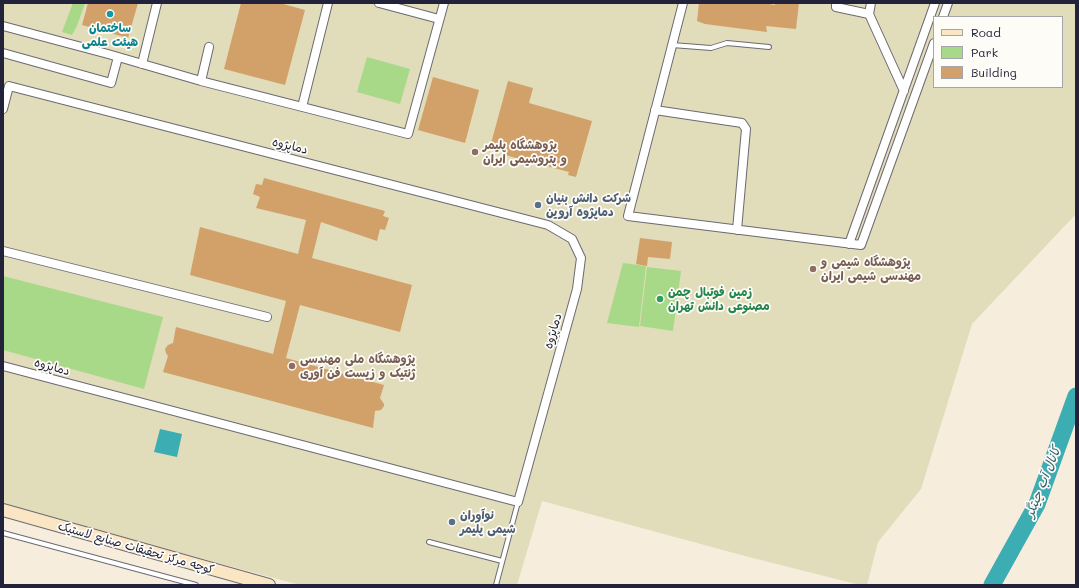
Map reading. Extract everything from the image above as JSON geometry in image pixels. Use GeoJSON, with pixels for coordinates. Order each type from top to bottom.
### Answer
{"type":"FeatureCollection","features":[{"type":"Feature","properties":{"kind":"street"},"geometry":{"type":"LineString","coordinates":[[142,64],[157,3]]}},
{"type":"Feature","properties":{"kind":"street"},"geometry":{"type":"LineString","coordinates":[[302,107],[328,3]]}},
{"type":"Feature","properties":{"kind":"street"},"geometry":{"type":"LineString","coordinates":[[379,3],[439,19]]}},
{"type":"Feature","properties":{"kind":"street"},"geometry":{"type":"LineString","coordinates":[[3,26],[201,81],[408,134],[444,3]]}},
{"type":"Feature","properties":{"kind":"street"},"geometry":{"type":"LineString","coordinates":[[683,3],[628,216],[861,245],[933,46]]}},
{"type":"Feature","properties":{"kind":"street"},"geometry":{"type":"LineString","coordinates":[[836,3],[836,7],[869,14]]}},
{"type":"Feature","properties":{"kind":"street"},"geometry":{"type":"LineString","coordinates":[[871,3],[869,14],[904,91]]}},
{"type":"Feature","properties":{"kind":"street"},"geometry":{"type":"LineString","coordinates":[[849,244],[935,3]]}},
{"type":"Feature","properties":{"kind":"street"},"geometry":{"type":"LineString","coordinates":[[943,16],[948,3]]}},
{"type":"Feature","properties":{"kind":"street"},"geometry":{"type":"LineString","coordinates":[[201,81],[209,47]]}},
{"type":"Feature","properties":{"kind":"street"},"geometry":{"type":"LineString","coordinates":[[3,53],[111,84],[118,57]]}},
{"type":"Feature","properties":{"kind":"street","name":"دماپژوه"},"geometry":{"type":"LineString","coordinates":[[3,109],[6,85],[548,225],[572,239],[581,258],[578,289],[518,502],[3,366]]}},
{"type":"Feature","properties":{"kind":"street"},"geometry":{"type":"LineString","coordinates":[[655,110],[742,122],[746,129],[737,230]]}},
{"type":"Feature","properties":{"kind":"street"},"geometry":{"type":"LineString","coordinates":[[3,251],[267,317]]}},
{"type":"Feature","properties":{"kind":"street","name":"کوچه مرکز تحقیقات صنایع لاستیک"},"geometry":{"type":"LineString","coordinates":[[3,510],[269,585]]}},
{"type":"Feature","properties":{"kind":"lane"},"geometry":{"type":"LineString","coordinates":[[672,45],[711,48],[727,43],[770,47]]}},
{"type":"Feature","properties":{"kind":"lane"},"geometry":{"type":"LineString","coordinates":[[496,585],[518,502]]}},
{"type":"Feature","properties":{"kind":"lane"},"geometry":{"type":"LineString","coordinates":[[3,533],[196,585]]}},
{"type":"Feature","properties":{"kind":"lane"},"geometry":{"type":"LineString","coordinates":[[429,542],[502,561]]}},
{"type":"Feature","properties":{"kind":"shaded area"},"geometry":{"type":"Polygon","coordinates":[[[3,3],[1076,3],[1076,214],[972,324],[921,489],[878,542],[867,585],[860,585],[745,556],[542,501],[517,585],[300,585],[3,505],[3,3]]]}},
{"type":"Feature","properties":{"kind":"green space"},"geometry":{"type":"Polygon","coordinates":[[[73,3],[85,3],[77,26],[72,35],[62,32],[73,3]]]}},
{"type":"Feature","properties":{"kind":"green space"},"geometry":{"type":"Polygon","coordinates":[[[367,57],[410,69],[400,104],[357,92],[367,57]]]}},
{"type":"Feature","properties":{"kind":"green space"},"geometry":{"type":"Polygon","coordinates":[[[623,263],[646,266],[639,327],[607,323],[623,263]]]}},
{"type":"Feature","properties":{"kind":"green space","name":"زمین فوتبال چمن مصنوعی دانش تهران"},"geometry":{"type":"Polygon","coordinates":[[[647,267],[681,271],[673,331],[640,326],[647,267]]]}},
{"type":"Feature","properties":{"kind":"green space"},"geometry":{"type":"Polygon","coordinates":[[[3,276],[163,317],[144,389],[3,350],[3,276]]]}},
{"type":"Feature","properties":{"kind":"water"},"geometry":{"type":"Polygon","coordinates":[[[160,429],[182,434],[177,457],[154,452],[160,429]]]}},
{"type":"Feature","properties":{"kind":"building","name":"ساختمان هیئت علمی"},"geometry":{"type":"Polygon","coordinates":[[[88,3],[138,3],[128,38],[82,25],[88,3]]]}},
{"type":"Feature","properties":{"kind":"building"},"geometry":{"type":"Polygon","coordinates":[[[241,3],[280,3],[305,10],[285,85],[224,69],[241,3]]]}},
{"type":"Feature","properties":{"kind":"building"},"geometry":{"type":"Polygon","coordinates":[[[699,3],[762,3],[775,5],[775,3],[799,3],[796,29],[766,26],[767,32],[705,24],[697,21],[699,3]]]}},
{"type":"Feature","properties":{"kind":"building"},"geometry":{"type":"Polygon","coordinates":[[[433,77],[479,90],[465,143],[418,130],[433,77]]]}},
{"type":"Feature","properties":{"kind":"building"},"geometry":{"type":"Polygon","coordinates":[[[508,81],[533,88],[529,103],[592,121],[576,177],[568,175],[569,172],[505,155],[506,151],[490,147],[508,81]]]}},
{"type":"Feature","properties":{"kind":"building"},"geometry":{"type":"Polygon","coordinates":[[[264,178],[385,211],[383,216],[389,218],[385,230],[380,229],[377,241],[321,222],[312,258],[412,285],[400,332],[300,305],[286,358],[384,385],[380,398],[384,406],[381,410],[375,411],[373,428],[163,372],[168,356],[165,349],[168,345],[173,343],[176,327],[273,354],[286,301],[190,275],[200,227],[298,254],[306,220],[256,208],[260,197],[253,194],[256,184],[262,185],[264,178]]]}},
{"type":"Feature","properties":{"kind":"building"},"geometry":{"type":"Polygon","coordinates":[[[640,238],[672,242],[670,259],[648,257],[647,266],[636,264],[640,238]]]}},
{"type":"Feature","properties":{"kind":"waterway","name":"کانال آب چیتگر"},"geometry":{"type":"LineString","coordinates":[[992,585],[1037,504],[1076,396]]}},
{"type":"Feature","properties":{"kind":"place","name":"ساختمان هیئت علمی"},"geometry":{"type":"Point","coordinates":[110,14]}},
{"type":"Feature","properties":{"kind":"place","name":"پژوهشگاه پلیمر و پتروشیمی ایران"},"geometry":{"type":"Point","coordinates":[475,152]}},
{"type":"Feature","properties":{"kind":"place","name":"شرکت دانش بنیان دماپژوه آروین"},"geometry":{"type":"Point","coordinates":[538,205]}},
{"type":"Feature","properties":{"kind":"place","name":"پژوهشگاه شیمی و مهندسی شیمی ایران"},"geometry":{"type":"Point","coordinates":[813,269]}},
{"type":"Feature","properties":{"kind":"place","name":"زمین فوتبال چمن مصنوعی دانش تهران"},"geometry":{"type":"Point","coordinates":[660,299]}},
{"type":"Feature","properties":{"kind":"place","name":"پژوهشگاه ملی مهندسی ژنتیک و زیست فن آوری"},"geometry":{"type":"Point","coordinates":[292,366]}},
{"type":"Feature","properties":{"kind":"place","name":"نوآوران شیمی پلیمر"},"geometry":{"type":"Point","coordinates":[452,522]}}]}
